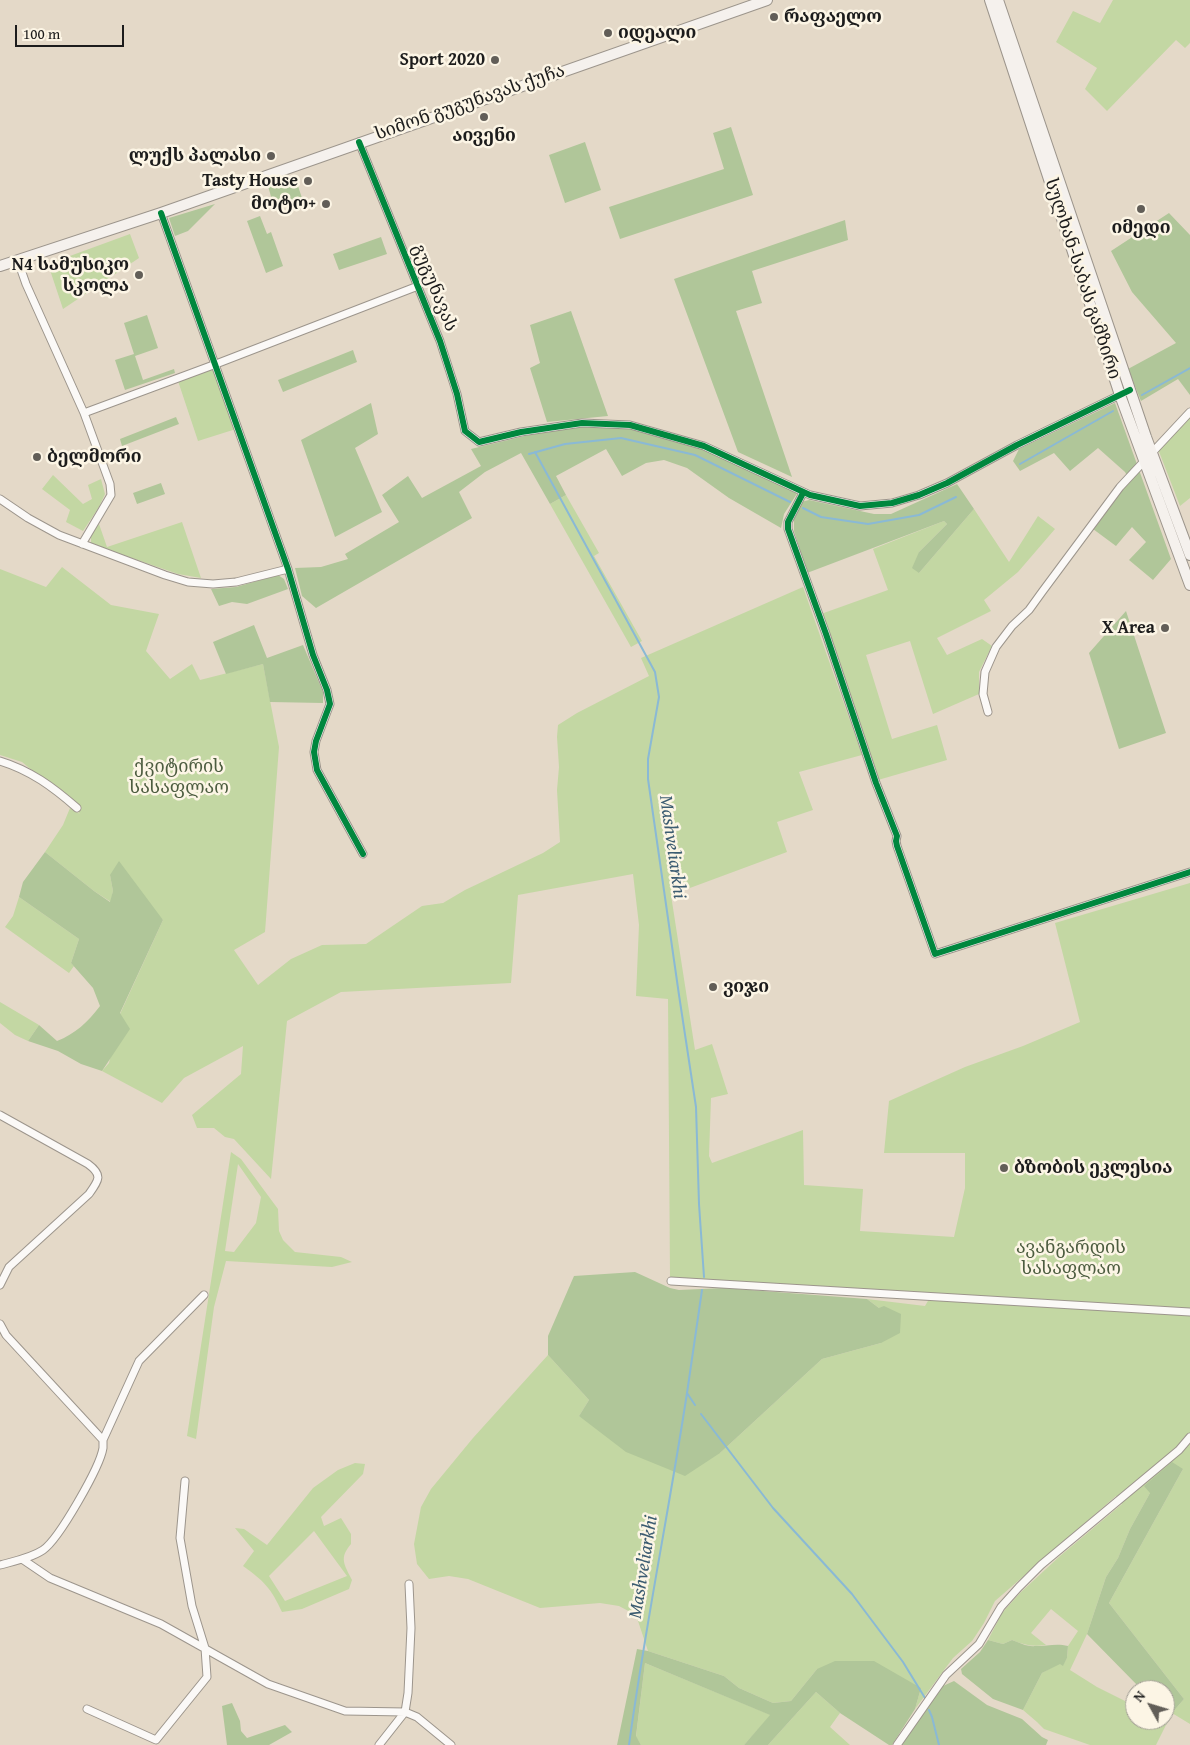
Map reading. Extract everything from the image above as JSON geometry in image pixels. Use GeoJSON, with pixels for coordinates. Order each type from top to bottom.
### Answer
{"type":"FeatureCollection","features":[{"type":"Feature","properties":{"kind":"main road","name":"სიმონ გუგუნავას ქუჩა"},"geometry":{"type":"LineString","coordinates":[[1,265],[161,213],[767,0]]}},
{"type":"Feature","properties":{"kind":"main road","name":"სულხან-საბას გამზირი"},"geometry":{"type":"LineString","coordinates":[[990,0],[1125,392]]}},
{"type":"Feature","properties":{"kind":"main road","name":"სულხან-საბას გამზირი"},"geometry":{"type":"LineString","coordinates":[[998,0],[1132,413],[1144,462],[1190,585]]}},
{"type":"Feature","properties":{"kind":"main road","name":"სულხან-საბას გამზირი"},"geometry":{"type":"LineString","coordinates":[[1132,413],[1151,452],[1190,555]]}},
{"type":"Feature","properties":{"kind":"street","name":"გუგუნავას"},"geometry":{"type":"LineString","coordinates":[[359,142],[440,341],[457,394],[465,431],[479,442],[521,432],[582,424],[630,425],[704,446],[803,493]]}},
{"type":"Feature","properties":{"kind":"street"},"geometry":{"type":"LineString","coordinates":[[161,213],[288,569],[313,655],[327,690],[330,704],[316,741],[314,761],[317,770],[363,854]]}},
{"type":"Feature","properties":{"kind":"street"},"geometry":{"type":"LineString","coordinates":[[18,261],[26,284],[84,413],[110,484],[110,495],[82,544]]}},
{"type":"Feature","properties":{"kind":"street"},"geometry":{"type":"LineString","coordinates":[[84,413],[418,286]]}},
{"type":"Feature","properties":{"kind":"street"},"geometry":{"type":"LineString","coordinates":[[1125,392],[1017,445],[947,483],[919,495],[892,503],[860,506],[803,493],[793,510],[788,522],[788,529],[826,634],[876,783],[897,836],[897,846],[935,954],[1190,872]]}},
{"type":"Feature","properties":{"kind":"street"},"geometry":{"type":"LineString","coordinates":[[988,712],[983,694],[985,672],[996,647],[1012,626],[1029,610],[1120,487],[1190,412]]}},
{"type":"Feature","properties":{"kind":"street"},"geometry":{"type":"LineString","coordinates":[[0,499],[42,527],[165,575],[213,584],[236,582],[288,569]]}},
{"type":"Feature","properties":{"kind":"street"},"geometry":{"type":"LineString","coordinates":[[0,761],[20,767],[42,780],[77,808]]}},
{"type":"Feature","properties":{"kind":"street"},"geometry":{"type":"LineString","coordinates":[[0,1115],[88,1164],[96,1170],[98,1176],[96,1184],[89,1194],[9,1267],[0,1285]]}},
{"type":"Feature","properties":{"kind":"street"},"geometry":{"type":"LineString","coordinates":[[671,1281],[1190,1312]]}},
{"type":"Feature","properties":{"kind":"street"},"geometry":{"type":"LineString","coordinates":[[0,1565],[28,1557],[45,1549],[62,1528],[97,1464],[103,1448],[103,1440],[140,1361],[204,1295]]}},
{"type":"Feature","properties":{"kind":"street"},"geometry":{"type":"LineString","coordinates":[[0,1324],[6,1335],[103,1440]]}},
{"type":"Feature","properties":{"kind":"street"},"geometry":{"type":"LineString","coordinates":[[897,1745],[946,1675],[979,1644],[1001,1607],[1019,1587],[1041,1565],[1179,1450],[1190,1437]]}},
{"type":"Feature","properties":{"kind":"street"},"geometry":{"type":"LineString","coordinates":[[86,1709],[156,1740],[206,1677],[204,1648],[192,1606],[180,1538],[185,1481]]}},
{"type":"Feature","properties":{"kind":"street"},"geometry":{"type":"LineString","coordinates":[[22,1559],[50,1578],[161,1624],[268,1684],[345,1711],[405,1712],[417,1717],[450,1745]]}},
{"type":"Feature","properties":{"kind":"street"},"geometry":{"type":"LineString","coordinates":[[379,1745],[405,1712],[408,1693],[411,1628],[410,1584]]}},
{"type":"Feature","properties":{"kind":"green space"},"geometry":{"type":"Polygon","coordinates":[[[1113,0],[1190,0],[1190,43],[1185,48],[1176,40],[1107,111],[1085,89],[1097,68],[1056,42],[1073,11],[1100,23],[1113,0]]]}},
{"type":"Feature","properties":{"kind":"green space"},"geometry":{"type":"Polygon","coordinates":[[[731,127],[753,195],[620,239],[609,207],[724,169],[713,133],[731,127]]]}},
{"type":"Feature","properties":{"kind":"green space"},"geometry":{"type":"Polygon","coordinates":[[[585,142],[601,190],[565,203],[549,155],[585,142]]]}},
{"type":"Feature","properties":{"kind":"green space"},"geometry":{"type":"Polygon","coordinates":[[[295,177],[302,198],[274,207],[268,186],[295,177]]]}},
{"type":"Feature","properties":{"kind":"green space"},"geometry":{"type":"Polygon","coordinates":[[[215,204],[188,231],[175,236],[169,218],[215,204]]]}},
{"type":"Feature","properties":{"kind":"green space"},"geometry":{"type":"Polygon","coordinates":[[[1169,213],[1190,235],[1190,395],[1178,379],[1141,401],[1128,369],[1176,343],[1132,292],[1111,251],[1169,213]]]}},
{"type":"Feature","properties":{"kind":"green space"},"geometry":{"type":"Polygon","coordinates":[[[260,216],[267,234],[271,232],[283,266],[266,273],[247,221],[260,216]]]}},
{"type":"Feature","properties":{"kind":"green space"},"geometry":{"type":"Polygon","coordinates":[[[845,220],[848,240],[752,271],[762,303],[736,311],[792,477],[738,452],[674,279],[845,220]]]}},
{"type":"Feature","properties":{"kind":"green space"},"geometry":{"type":"Polygon","coordinates":[[[130,234],[139,258],[63,309],[48,264],[130,234]]]}},
{"type":"Feature","properties":{"kind":"green space"},"geometry":{"type":"Polygon","coordinates":[[[381,237],[387,254],[339,270],[333,254],[381,237]]]}},
{"type":"Feature","properties":{"kind":"green space"},"geometry":{"type":"Polygon","coordinates":[[[571,311],[608,416],[547,422],[530,368],[540,363],[530,325],[571,311]]]}},
{"type":"Feature","properties":{"kind":"green space"},"geometry":{"type":"Polygon","coordinates":[[[147,315],[158,348],[135,356],[143,380],[174,369],[175,373],[125,390],[115,360],[134,354],[124,323],[147,315]]]}},
{"type":"Feature","properties":{"kind":"green space"},"geometry":{"type":"Polygon","coordinates":[[[353,350],[357,362],[283,392],[278,380],[353,350]]]}},
{"type":"Feature","properties":{"kind":"green space"},"geometry":{"type":"Polygon","coordinates":[[[210,370],[214,371],[236,429],[198,441],[178,381],[210,370]]]}},
{"type":"Feature","properties":{"kind":"green space"},"geometry":{"type":"Polygon","coordinates":[[[371,403],[378,434],[355,448],[382,512],[335,537],[301,440],[371,403]]]}},
{"type":"Feature","properties":{"kind":"green space"},"geometry":{"type":"Polygon","coordinates":[[[1115,403],[1171,559],[1153,580],[1129,560],[1146,542],[1132,527],[1116,546],[1093,529],[1130,481],[1125,472],[1098,448],[1070,471],[1054,453],[1020,471],[1013,461],[1019,449],[1115,403]]]}},
{"type":"Feature","properties":{"kind":"green space"},"geometry":{"type":"Polygon","coordinates":[[[176,417],[179,424],[122,446],[120,439],[176,417]]]}},
{"type":"Feature","properties":{"kind":"green space"},"geometry":{"type":"Polygon","coordinates":[[[1190,417],[1190,498],[1180,506],[1158,449],[1190,417]]]}},
{"type":"Feature","properties":{"kind":"green space"},"geometry":{"type":"Polygon","coordinates":[[[581,427],[629,428],[703,449],[798,492],[784,514],[781,528],[729,498],[687,468],[664,460],[646,463],[622,476],[606,449],[556,476],[566,495],[550,504],[521,453],[485,472],[459,492],[472,518],[316,608],[302,596],[295,568],[321,567],[348,559],[345,554],[399,522],[382,495],[408,476],[422,498],[481,466],[471,449],[529,435],[581,427]]]}},
{"type":"Feature","properties":{"kind":"green space"},"geometry":{"type":"Polygon","coordinates":[[[53,475],[83,504],[92,499],[88,485],[101,479],[105,494],[83,531],[66,522],[70,510],[42,489],[53,475]]]}},
{"type":"Feature","properties":{"kind":"green space"},"geometry":{"type":"Polygon","coordinates":[[[161,483],[165,494],[137,504],[133,493],[161,483]]]}},
{"type":"Feature","properties":{"kind":"green space"},"geometry":{"type":"Polygon","coordinates":[[[957,484],[974,509],[919,573],[912,568],[919,552],[947,524],[944,521],[807,573],[794,531],[794,514],[801,502],[809,500],[874,514],[891,514],[957,484]]]}},
{"type":"Feature","properties":{"kind":"green space"},"geometry":{"type":"Polygon","coordinates":[[[566,495],[599,553],[594,556],[642,641],[631,647],[550,504],[566,495]]]}},
{"type":"Feature","properties":{"kind":"green space"},"geometry":{"type":"Polygon","coordinates":[[[974,509],[1009,562],[1038,516],[1055,529],[1018,572],[984,600],[991,611],[937,638],[947,655],[982,639],[992,646],[979,672],[979,694],[933,714],[910,641],[866,655],[892,739],[937,725],[947,760],[878,780],[821,614],[888,590],[873,549],[944,521],[947,524],[919,552],[919,573],[974,509]]]}},
{"type":"Feature","properties":{"kind":"green space"},"geometry":{"type":"Polygon","coordinates":[[[182,522],[201,578],[178,574],[91,543],[91,534],[99,524],[107,547],[182,522]]]}},
{"type":"Feature","properties":{"kind":"green space"},"geometry":{"type":"Polygon","coordinates":[[[62,567],[111,605],[159,614],[146,651],[170,679],[192,664],[200,680],[263,664],[279,747],[265,932],[234,950],[258,985],[291,959],[322,945],[366,944],[422,906],[443,903],[465,890],[543,853],[560,842],[557,790],[559,767],[558,725],[577,713],[649,676],[641,658],[803,587],[862,755],[799,772],[813,810],[777,822],[787,852],[671,895],[695,1050],[712,1044],[728,1094],[711,1098],[709,1156],[712,1163],[803,1130],[804,1185],[863,1189],[860,1231],[954,1237],[965,1188],[965,1153],[884,1153],[889,1101],[965,1067],[1023,1046],[1080,1022],[1055,923],[1190,883],[1190,1724],[1175,1715],[1175,1710],[1184,1699],[1175,1687],[1175,1680],[1169,1680],[1109,1603],[1183,1469],[1150,1493],[1130,1529],[1118,1558],[1106,1577],[1087,1634],[1070,1670],[1097,1687],[1125,1701],[1125,1730],[1164,1730],[1156,1745],[1090,1745],[1044,1729],[1023,1710],[1042,1673],[1060,1663],[1063,1665],[1067,1658],[1068,1646],[1078,1631],[1051,1609],[1031,1633],[1046,1645],[1029,1645],[1012,1640],[1003,1644],[988,1640],[1002,1613],[1020,1593],[1060,1556],[1122,1504],[1116,1496],[995,1601],[972,1641],[953,1658],[915,1709],[921,1688],[817,1669],[791,1701],[773,1703],[739,1688],[724,1676],[648,1651],[636,1615],[619,1606],[600,1603],[540,1608],[468,1579],[449,1576],[429,1579],[417,1564],[414,1544],[421,1507],[431,1489],[473,1438],[548,1355],[589,1400],[579,1416],[720,1453],[822,1359],[881,1343],[879,1308],[867,1299],[925,1306],[932,1294],[670,1277],[668,999],[636,996],[639,925],[633,874],[518,895],[511,983],[341,992],[287,1021],[271,1179],[234,1139],[225,1137],[214,1128],[197,1128],[192,1115],[241,1074],[243,1046],[184,1078],[162,1103],[102,1071],[109,1063],[120,1014],[163,920],[110,875],[113,891],[111,902],[45,852],[63,825],[70,808],[80,814],[63,796],[22,762],[0,755],[0,569],[46,587],[62,567]]]}},
{"type":"Feature","properties":{"kind":"green space"},"geometry":{"type":"Polygon","coordinates":[[[278,575],[284,579],[288,589],[247,604],[232,602],[219,606],[211,589],[236,587],[278,575]]]}},
{"type":"Feature","properties":{"kind":"green space"},"geometry":{"type":"Polygon","coordinates":[[[1126,611],[1166,733],[1119,749],[1089,653],[1126,611]]]}},
{"type":"Feature","properties":{"kind":"green space"},"geometry":{"type":"Polygon","coordinates":[[[254,625],[267,658],[303,645],[323,692],[323,703],[270,702],[263,664],[226,674],[213,642],[254,625]]]}},
{"type":"Feature","properties":{"kind":"green space"},"geometry":{"type":"Polygon","coordinates":[[[45,852],[110,902],[113,891],[110,875],[119,861],[163,920],[120,1013],[130,1029],[102,1071],[81,1064],[58,1051],[28,1041],[39,1025],[57,1041],[64,1038],[81,1027],[100,1006],[93,988],[71,963],[79,939],[19,897],[23,882],[45,852]]]}},
{"type":"Feature","properties":{"kind":"green space"},"geometry":{"type":"Polygon","coordinates":[[[19,897],[79,939],[71,963],[74,966],[69,973],[5,927],[13,916],[19,897]]]}},
{"type":"Feature","properties":{"kind":"green space"},"geometry":{"type":"Polygon","coordinates":[[[0,1002],[39,1025],[28,1041],[15,1035],[0,1023],[0,1002]]]}},
{"type":"Feature","properties":{"kind":"green space"},"geometry":{"type":"Polygon","coordinates":[[[231,1152],[241,1159],[278,1209],[279,1231],[283,1240],[295,1252],[341,1257],[352,1262],[332,1267],[226,1261],[214,1307],[196,1439],[187,1436],[231,1152]],[[238,1164],[225,1251],[234,1252],[256,1223],[261,1197],[238,1164]]]}},
{"type":"Feature","properties":{"kind":"green space"},"geometry":{"type":"Polygon","coordinates":[[[635,1272],[670,1288],[679,1290],[724,1288],[867,1299],[879,1308],[884,1306],[901,1314],[900,1333],[881,1343],[822,1359],[720,1453],[685,1476],[626,1452],[579,1416],[589,1400],[548,1355],[548,1336],[574,1276],[635,1272]]]}},
{"type":"Feature","properties":{"kind":"green space"},"geometry":{"type":"Polygon","coordinates":[[[1172,1462],[1183,1469],[1109,1603],[1169,1680],[1132,1680],[1087,1634],[1106,1577],[1118,1558],[1130,1529],[1150,1493],[1144,1486],[1172,1462]]]}},
{"type":"Feature","properties":{"kind":"green space"},"geometry":{"type":"Polygon","coordinates":[[[355,1463],[365,1464],[363,1474],[321,1517],[324,1526],[341,1518],[351,1534],[351,1544],[344,1557],[345,1565],[352,1580],[349,1589],[302,1609],[282,1612],[266,1586],[243,1566],[254,1551],[235,1528],[244,1529],[267,1545],[313,1488],[338,1470],[355,1463]],[[314,1531],[269,1576],[285,1601],[347,1576],[314,1531]]]}},
{"type":"Feature","properties":{"kind":"green space"},"geometry":{"type":"Polygon","coordinates":[[[988,1640],[1003,1644],[1012,1640],[1030,1646],[1064,1645],[1068,1646],[1067,1658],[1063,1666],[1060,1664],[1042,1673],[1023,1710],[993,1699],[962,1674],[961,1669],[980,1652],[988,1640]]]}},
{"type":"Feature","properties":{"kind":"green space"},"geometry":{"type":"Polygon","coordinates":[[[637,1649],[724,1676],[739,1688],[773,1703],[791,1701],[817,1669],[835,1661],[874,1661],[921,1688],[915,1709],[892,1745],[889,1745],[840,1713],[816,1692],[768,1745],[744,1745],[770,1715],[645,1663],[636,1736],[641,1745],[617,1745],[637,1649]]]}},
{"type":"Feature","properties":{"kind":"green space"},"geometry":{"type":"Polygon","coordinates":[[[645,1663],[771,1715],[744,1745],[641,1745],[636,1737],[645,1663]]]}},
{"type":"Feature","properties":{"kind":"green space"},"geometry":{"type":"Polygon","coordinates":[[[954,1681],[987,1705],[1022,1719],[1048,1740],[1046,1745],[900,1745],[943,1686],[954,1681]]]}},
{"type":"Feature","properties":{"kind":"green space"},"geometry":{"type":"Polygon","coordinates":[[[1175,1687],[1184,1699],[1175,1710],[1175,1687]]]}},
{"type":"Feature","properties":{"kind":"green space"},"geometry":{"type":"Polygon","coordinates":[[[816,1692],[840,1713],[830,1727],[850,1745],[768,1745],[816,1692]]]}},
{"type":"Feature","properties":{"kind":"green space"},"geometry":{"type":"Polygon","coordinates":[[[232,1703],[240,1721],[241,1731],[247,1738],[285,1725],[292,1732],[269,1745],[227,1745],[222,1706],[232,1703]]]}},
{"type":"Feature","properties":{"kind":"waterway"},"geometry":{"type":"LineString","coordinates":[[1142,395],[1190,368]]}},
{"type":"Feature","properties":{"kind":"waterway"},"geometry":{"type":"LineString","coordinates":[[1020,464],[1113,411]]}},
{"type":"Feature","properties":{"kind":"waterway"},"geometry":{"type":"LineString","coordinates":[[529,454],[565,444],[621,438],[695,455],[790,502]]}},
{"type":"Feature","properties":{"kind":"waterway","name":"Mashveliarkhi"},"geometry":{"type":"LineString","coordinates":[[535,452],[655,672],[659,697],[648,759],[648,779],[696,1107],[699,1204],[704,1277]]}},
{"type":"Feature","properties":{"kind":"waterway"},"geometry":{"type":"LineString","coordinates":[[803,508],[821,517],[868,524],[919,515],[956,497]]}},
{"type":"Feature","properties":{"kind":"waterway","name":"Mashveliarkhi"},"geometry":{"type":"LineString","coordinates":[[695,1405],[687,1393],[702,1290]]}},
{"type":"Feature","properties":{"kind":"waterway","name":"Mashveliarkhi"},"geometry":{"type":"LineString","coordinates":[[629,1745],[687,1393]]}},
{"type":"Feature","properties":{"kind":"waterway"},"geometry":{"type":"LineString","coordinates":[[701,1414],[773,1508],[852,1594],[903,1662],[925,1698]]}},
{"type":"Feature","properties":{"kind":"waterway"},"geometry":{"type":"LineString","coordinates":[[929,1710],[939,1745]]}},
{"type":"Feature","properties":{"kind":"cycle path"},"geometry":{"type":"LineString","coordinates":[[359,142],[440,341],[457,394],[465,431],[479,442],[521,432],[582,423],[630,425],[704,446],[810,495],[860,506],[892,503],[919,495],[947,483],[1017,445],[1130,390]]}},
{"type":"Feature","properties":{"kind":"cycle path"},"geometry":{"type":"LineString","coordinates":[[161,213],[288,569],[313,655],[327,690],[330,704],[316,741],[314,752],[317,770],[363,854]]}},
{"type":"Feature","properties":{"kind":"cycle path"},"geometry":{"type":"LineString","coordinates":[[803,493],[788,522],[788,529],[826,634],[876,783],[897,836],[897,846],[935,954],[1190,872]]}},
{"type":"Feature","properties":{"kind":"place","name":"რაფაელო"},"geometry":{"type":"Point","coordinates":[774,17]}},
{"type":"Feature","properties":{"kind":"place","name":"იდეალი"},"geometry":{"type":"Point","coordinates":[608,33]}},
{"type":"Feature","properties":{"kind":"place","name":"Sport 2020"},"geometry":{"type":"Point","coordinates":[495,60]}},
{"type":"Feature","properties":{"kind":"place","name":"აივენი"},"geometry":{"type":"Point","coordinates":[484,117]}},
{"type":"Feature","properties":{"kind":"place","name":"ლუქს პალასი"},"geometry":{"type":"Point","coordinates":[271,156]}},
{"type":"Feature","properties":{"kind":"place","name":"Tasty House"},"geometry":{"type":"Point","coordinates":[308,181]}},
{"type":"Feature","properties":{"kind":"place","name":"მოტო+"},"geometry":{"type":"Point","coordinates":[326,204]}},
{"type":"Feature","properties":{"kind":"place","name":"იმედი"},"geometry":{"type":"Point","coordinates":[1141,209]}},
{"type":"Feature","properties":{"kind":"place","name":"N4 სამუსიკო სკოლა"},"geometry":{"type":"Point","coordinates":[139,275]}},
{"type":"Feature","properties":{"kind":"place","name":"ბელმორი"},"geometry":{"type":"Point","coordinates":[37,457]}},
{"type":"Feature","properties":{"kind":"place","name":"X Area"},"geometry":{"type":"Point","coordinates":[1165,628]}},
{"type":"Feature","properties":{"kind":"place","name":"ვიჯი"},"geometry":{"type":"Point","coordinates":[713,987]}},
{"type":"Feature","properties":{"kind":"place","name":"ბზობის ეკლესია"},"geometry":{"type":"Point","coordinates":[1004,1168]}},
{"type":"Feature","properties":{"kind":"park label","name":"ქვიტირის სასაფლაო"},"geometry":{"type":"Point","coordinates":[179,778]}},
{"type":"Feature","properties":{"kind":"park label","name":"ავანგარდის სასაფლაო"},"geometry":{"type":"Point","coordinates":[1071,1258]}}]}
